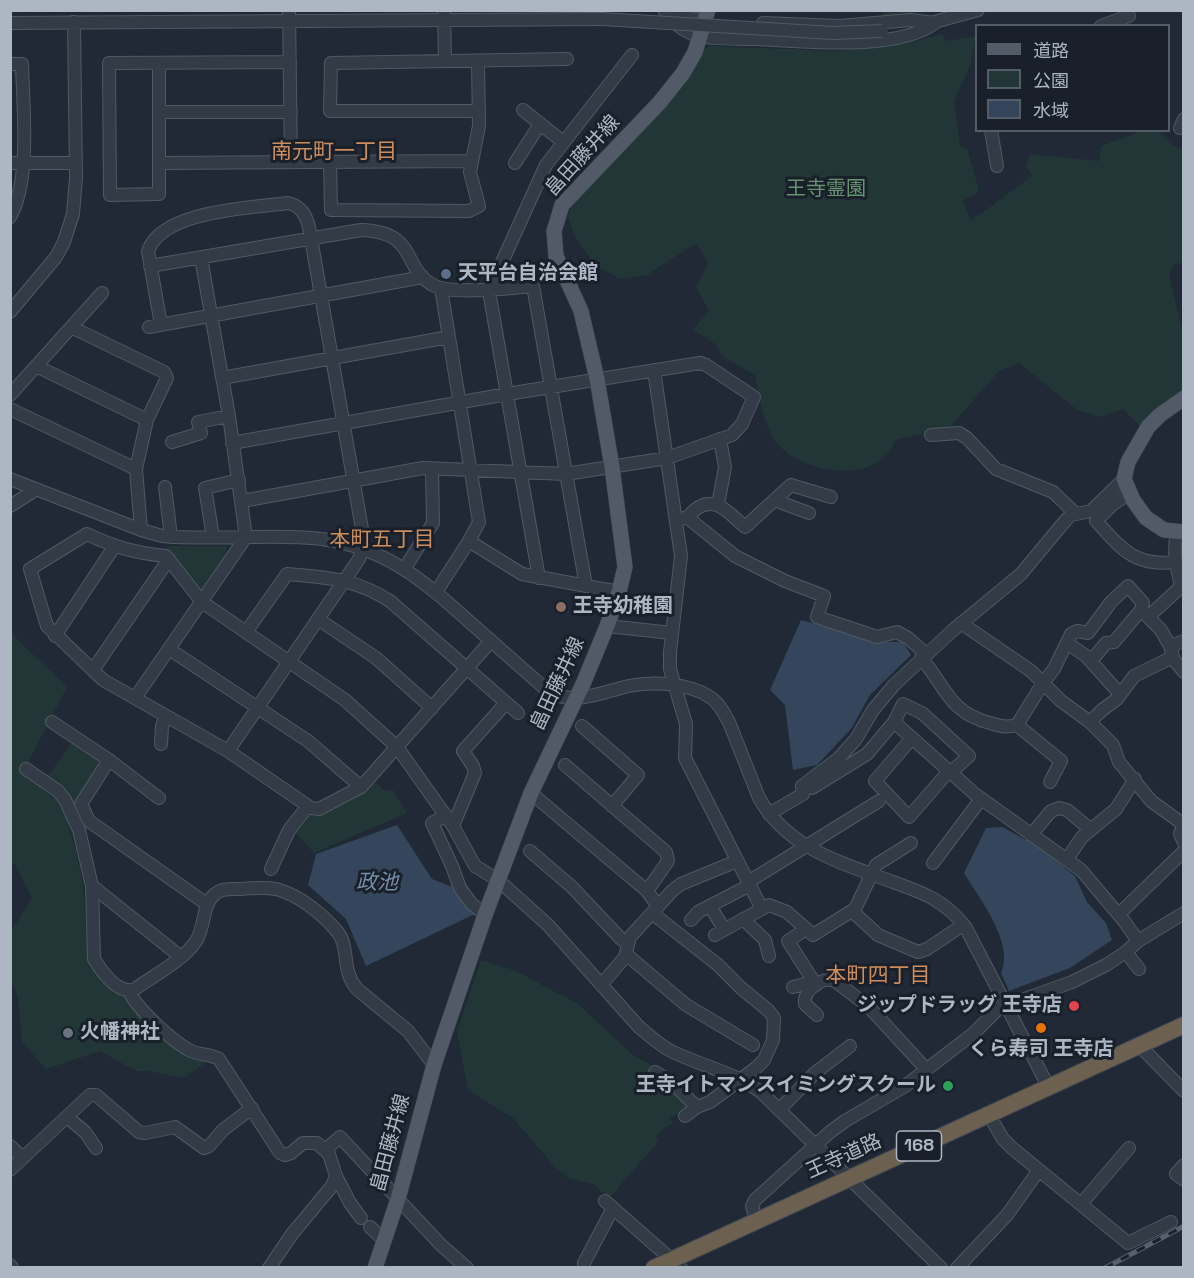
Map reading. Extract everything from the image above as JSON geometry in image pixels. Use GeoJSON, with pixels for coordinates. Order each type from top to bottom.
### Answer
{"type":"FeatureCollection","features":[{"type":"Feature","properties":{"kind":"highway","name":"王寺道路"},"geometry":{"type":"LineString","coordinates":[[654,1268],[677,1263],[756,1220],[1184,1025]]}},
{"type":"Feature","properties":{"kind":"main road","name":"畠田藤井線"},"geometry":{"type":"LineString","coordinates":[[375,1268],[398,1199],[434,1065],[485,915],[531,793],[608,626],[625,567],[612,466],[597,379],[581,311],[556,256],[554,231],[562,205],[660,102],[688,66],[706,15]]}},
{"type":"Feature","properties":{"kind":"main road"},"geometry":{"type":"LineString","coordinates":[[1180,532],[1164,530],[1146,518],[1127,486],[1128,462],[1148,427],[1160,415],[1184,398]]}},
{"type":"Feature","properties":{"kind":"street"},"geometry":{"type":"LineString","coordinates":[[664,10],[683,29],[700,36],[857,42],[914,34],[926,30],[935,23]]}},
{"type":"Feature","properties":{"kind":"street"},"geometry":{"type":"LineString","coordinates":[[677,10],[692,19],[706,15],[840,26],[910,20],[935,23]]}},
{"type":"Feature","properties":{"kind":"street"},"geometry":{"type":"LineString","coordinates":[[10,23],[289,15],[568,15],[833,33],[882,31],[935,23],[978,10]]}},
{"type":"Feature","properties":{"kind":"street"},"geometry":{"type":"LineString","coordinates":[[289,15],[291,162]]}},
{"type":"Feature","properties":{"kind":"street"},"geometry":{"type":"LineString","coordinates":[[444,15],[444,61]]}},
{"type":"Feature","properties":{"kind":"street"},"geometry":{"type":"LineString","coordinates":[[1107,24],[1129,17]]}},
{"type":"Feature","properties":{"kind":"street"},"geometry":{"type":"LineString","coordinates":[[10,312],[49,267],[64,242],[75,204],[74,22]]}},
{"type":"Feature","properties":{"kind":"street"},"geometry":{"type":"LineString","coordinates":[[539,578],[489,291],[540,177],[563,142],[632,55]]}},
{"type":"Feature","properties":{"kind":"street"},"geometry":{"type":"LineString","coordinates":[[480,111],[330,111],[331,63],[567,59]]}},
{"type":"Feature","properties":{"kind":"street"},"geometry":{"type":"LineString","coordinates":[[330,162],[331,210],[469,211],[479,206],[470,172],[479,126],[478,61]]}},
{"type":"Feature","properties":{"kind":"street"},"geometry":{"type":"LineString","coordinates":[[159,63],[159,194],[111,195],[109,63],[290,62]]}},
{"type":"Feature","properties":{"kind":"street"},"geometry":{"type":"LineString","coordinates":[[10,64],[22,64],[17,163],[20,191],[10,217]]}},
{"type":"Feature","properties":{"kind":"street"},"geometry":{"type":"LineString","coordinates":[[523,110],[563,142]]}},
{"type":"Feature","properties":{"kind":"street"},"geometry":{"type":"LineString","coordinates":[[159,112],[291,112]]}},
{"type":"Feature","properties":{"kind":"street"},"geometry":{"type":"LineString","coordinates":[[515,163],[540,124]]}},
{"type":"Feature","properties":{"kind":"street"},"geometry":{"type":"LineString","coordinates":[[991,132],[996,166]]}},
{"type":"Feature","properties":{"kind":"street"},"geometry":{"type":"LineString","coordinates":[[159,163],[471,161]]}},
{"type":"Feature","properties":{"kind":"street"},"geometry":{"type":"LineString","coordinates":[[17,163],[76,163]]}},
{"type":"Feature","properties":{"kind":"street"},"geometry":{"type":"LineString","coordinates":[[228,751],[359,559],[362,549],[362,529],[353,481],[332,358],[321,296],[311,239],[307,218],[295,204],[288,203],[215,212],[175,224],[150,243],[148,251],[155,326],[321,296],[423,277]]}},
{"type":"Feature","properties":{"kind":"street"},"geometry":{"type":"LineString","coordinates":[[150,266],[361,230],[389,235],[401,243],[423,277],[441,288],[489,291],[533,286],[586,586]]}},
{"type":"Feature","properties":{"kind":"street"},"geometry":{"type":"LineString","coordinates":[[135,698],[246,537],[229,416],[201,258]]}},
{"type":"Feature","properties":{"kind":"street"},"geometry":{"type":"LineString","coordinates":[[436,591],[469,542],[479,522],[441,288]]}},
{"type":"Feature","properties":{"kind":"street"},"geometry":{"type":"LineString","coordinates":[[10,394],[102,292]]}},
{"type":"Feature","properties":{"kind":"street"},"geometry":{"type":"LineString","coordinates":[[71,327],[164,372],[167,378],[147,420],[136,469],[141,530]]}},
{"type":"Feature","properties":{"kind":"street"},"geometry":{"type":"LineString","coordinates":[[222,378],[449,337]]}},
{"type":"Feature","properties":{"kind":"street"},"geometry":{"type":"LineString","coordinates":[[232,443],[551,386],[700,363],[754,397],[738,430],[732,435],[667,458],[567,474],[423,468],[242,501]]}},
{"type":"Feature","properties":{"kind":"street"},"geometry":{"type":"LineString","coordinates":[[36,366],[147,420]]}},
{"type":"Feature","properties":{"kind":"street"},"geometry":{"type":"LineString","coordinates":[[654,370],[667,458],[682,519],[681,555],[670,669],[686,724],[685,758],[762,909]]}},
{"type":"Feature","properties":{"kind":"street"},"geometry":{"type":"LineString","coordinates":[[10,409],[136,469]]}},
{"type":"Feature","properties":{"kind":"street"},"geometry":{"type":"LineString","coordinates":[[172,441],[201,433],[198,422],[229,416]]}},
{"type":"Feature","properties":{"kind":"street"},"geometry":{"type":"LineString","coordinates":[[931,435],[959,433],[967,438],[996,469],[1053,492],[1076,514]]}},
{"type":"Feature","properties":{"kind":"street"},"geometry":{"type":"LineString","coordinates":[[718,505],[725,467],[720,440]]}},
{"type":"Feature","properties":{"kind":"street"},"geometry":{"type":"LineString","coordinates":[[405,568],[433,523],[432,468]]}},
{"type":"Feature","properties":{"kind":"street"},"geometry":{"type":"LineString","coordinates":[[10,479],[141,530],[171,537],[320,539],[362,549],[405,568],[436,591],[549,692],[558,697],[594,696],[629,686],[660,684],[675,686],[710,697],[724,712],[756,792],[784,830],[807,847],[939,901],[949,908],[963,925],[1048,1086]]}},
{"type":"Feature","properties":{"kind":"street"},"geometry":{"type":"LineString","coordinates":[[213,537],[205,488],[239,480]]}},
{"type":"Feature","properties":{"kind":"street"},"geometry":{"type":"LineString","coordinates":[[682,519],[699,507],[708,504],[718,505],[745,527],[791,485],[831,497]]}},
{"type":"Feature","properties":{"kind":"street"},"geometry":{"type":"LineString","coordinates":[[803,794],[802,786],[839,759],[856,739],[881,699],[923,656],[1021,574],[1065,521],[1076,514],[1091,511],[1127,486]]}},
{"type":"Feature","properties":{"kind":"street"},"geometry":{"type":"LineString","coordinates":[[1127,486],[1096,521],[1130,556],[1159,563],[1175,562]]}},
{"type":"Feature","properties":{"kind":"street"},"geometry":{"type":"LineString","coordinates":[[165,487],[171,537]]}},
{"type":"Feature","properties":{"kind":"street"},"geometry":{"type":"LineString","coordinates":[[10,506],[37,489]]}},
{"type":"Feature","properties":{"kind":"street"},"geometry":{"type":"LineString","coordinates":[[774,500],[809,513]]}},
{"type":"Feature","properties":{"kind":"street"},"geometry":{"type":"LineString","coordinates":[[682,519],[735,556],[785,581],[824,596],[817,617],[877,636],[897,632],[908,638],[923,656],[949,699],[959,710],[982,721],[1006,728],[1017,725],[1042,683],[1054,669],[1074,632],[1088,633],[1111,602],[1128,586],[1141,599],[1144,614],[1161,630],[1184,672]]}},
{"type":"Feature","properties":{"kind":"street"},"geometry":{"type":"LineString","coordinates":[[1091,661],[1106,643],[1114,642],[1144,614],[1182,584],[1175,562],[1174,547],[1180,532]]}},
{"type":"Feature","properties":{"kind":"street"},"geometry":{"type":"LineString","coordinates":[[491,641],[467,669],[397,747],[361,788],[319,809],[308,806],[228,751],[103,680],[46,626],[30,569],[87,534],[114,547],[147,554],[166,555],[202,602],[345,700],[397,747],[449,820],[475,866],[498,880],[548,926],[655,1042],[672,1052],[739,1079],[762,1093],[940,1268]]}},
{"type":"Feature","properties":{"kind":"street"},"geometry":{"type":"LineString","coordinates":[[469,542],[522,574],[619,592]]}},
{"type":"Feature","properties":{"kind":"street"},"geometry":{"type":"LineString","coordinates":[[55,636],[114,547]]}},
{"type":"Feature","properties":{"kind":"street"},"geometry":{"type":"LineString","coordinates":[[93,670],[169,559]]}},
{"type":"Feature","properties":{"kind":"street"},"geometry":{"type":"LineString","coordinates":[[246,632],[287,574],[344,581],[373,590],[390,601],[518,713]]}},
{"type":"Feature","properties":{"kind":"street"},"geometry":{"type":"LineString","coordinates":[[318,619],[376,658],[432,708]]}},
{"type":"Feature","properties":{"kind":"street"},"geometry":{"type":"LineString","coordinates":[[962,624],[1021,663],[1061,701],[1090,722],[1113,745],[1119,762],[1151,801],[1183,823],[1180,834],[1184,843]]}},
{"type":"Feature","properties":{"kind":"street"},"geometry":{"type":"LineString","coordinates":[[608,626],[672,633]]}},
{"type":"Feature","properties":{"kind":"street"},"geometry":{"type":"LineString","coordinates":[[1090,722],[1120,694],[1134,676],[1184,641]]}},
{"type":"Feature","properties":{"kind":"street"},"geometry":{"type":"LineString","coordinates":[[1067,643],[1091,661],[1120,694]]}},
{"type":"Feature","properties":{"kind":"street"},"geometry":{"type":"LineString","coordinates":[[169,649],[321,751],[361,788]]}},
{"type":"Feature","properties":{"kind":"street"},"geometry":{"type":"LineString","coordinates":[[449,820],[475,773],[463,751],[506,703]]}},
{"type":"Feature","properties":{"kind":"street"},"geometry":{"type":"LineString","coordinates":[[770,814],[867,754],[894,722],[903,704],[922,713],[969,756],[950,772],[909,817],[875,781],[912,738]]}},
{"type":"Feature","properties":{"kind":"street"},"geometry":{"type":"LineString","coordinates":[[161,744],[162,726],[166,716]]}},
{"type":"Feature","properties":{"kind":"street"},"geometry":{"type":"LineString","coordinates":[[52,722],[109,760],[159,798]]}},
{"type":"Feature","properties":{"kind":"street"},"geometry":{"type":"LineString","coordinates":[[894,722],[981,799],[1067,859],[1089,879],[1131,929],[1138,941]]}},
{"type":"Feature","properties":{"kind":"street"},"geometry":{"type":"LineString","coordinates":[[1017,725],[1061,761],[1050,782]]}},
{"type":"Feature","properties":{"kind":"street"},"geometry":{"type":"LineString","coordinates":[[582,726],[638,775],[612,806]]}},
{"type":"Feature","properties":{"kind":"street"},"geometry":{"type":"LineString","coordinates":[[109,760],[81,804],[79,815],[79,830],[92,886],[94,959],[109,979],[129,991],[144,1012],[183,1046],[219,1059],[280,1153],[285,1155],[291,1153],[298,1146],[308,1142],[318,1143],[326,1149],[336,1176],[350,1203],[384,1240]]}},
{"type":"Feature","properties":{"kind":"street"},"geometry":{"type":"LineString","coordinates":[[565,765],[666,852],[668,861],[647,891]]}},
{"type":"Feature","properties":{"kind":"street"},"geometry":{"type":"LineString","coordinates":[[26,769],[58,791],[79,815],[208,905]]}},
{"type":"Feature","properties":{"kind":"street"},"geometry":{"type":"LineString","coordinates":[[1067,859],[1075,846],[1090,830],[1116,809],[1135,779]]}},
{"type":"Feature","properties":{"kind":"street"},"geometry":{"type":"LineString","coordinates":[[531,793],[647,891],[655,910],[718,964],[774,1018],[773,1040],[769,1052],[756,1068],[710,1102],[697,1107],[685,1116]]}},
{"type":"Feature","properties":{"kind":"street"},"geometry":{"type":"LineString","coordinates":[[933,862],[981,799]]}},
{"type":"Feature","properties":{"kind":"street"},"geometry":{"type":"LineString","coordinates":[[691,920],[698,912],[749,884],[879,801]]}},
{"type":"Feature","properties":{"kind":"street"},"geometry":{"type":"LineString","coordinates":[[271,869],[289,830],[308,806]]}},
{"type":"Feature","properties":{"kind":"street"},"geometry":{"type":"LineString","coordinates":[[1031,835],[1051,812],[1059,808],[1067,810],[1090,830]]}},
{"type":"Feature","properties":{"kind":"street"},"geometry":{"type":"LineString","coordinates":[[449,820],[432,823],[460,888],[471,903],[485,915]]}},
{"type":"Feature","properties":{"kind":"street"},"geometry":{"type":"LineString","coordinates":[[710,906],[719,932],[769,905],[793,917],[813,935],[852,911],[859,904],[876,865],[911,843]]}},
{"type":"Feature","properties":{"kind":"street"},"geometry":{"type":"LineString","coordinates":[[530,851],[572,887],[621,939],[626,949],[686,1005],[753,1045]]}},
{"type":"Feature","properties":{"kind":"street"},"geometry":{"type":"LineString","coordinates":[[1119,914],[1184,851]]}},
{"type":"Feature","properties":{"kind":"street"},"geometry":{"type":"LineString","coordinates":[[601,985],[626,949],[630,937],[681,884],[737,861]]}},
{"type":"Feature","properties":{"kind":"street"},"geometry":{"type":"LineString","coordinates":[[92,886],[181,957]]}},
{"type":"Feature","properties":{"kind":"street"},"geometry":{"type":"LineString","coordinates":[[129,991],[181,957],[195,943],[200,936],[208,905],[216,893],[225,890],[266,888],[277,890],[301,899],[335,928],[343,942],[347,975],[351,982],[414,1036],[434,1065]]}},
{"type":"Feature","properties":{"kind":"street"},"geometry":{"type":"LineString","coordinates":[[852,911],[878,935],[918,952],[927,950],[963,925]]}},
{"type":"Feature","properties":{"kind":"street"},"geometry":{"type":"LineString","coordinates":[[756,1220],[752,1206],[755,1200],[816,1145],[845,1120],[904,1086],[974,1033],[999,1008],[1072,982],[1106,965],[1138,941],[1184,913]]}},
{"type":"Feature","properties":{"kind":"street"},"geometry":{"type":"LineString","coordinates":[[743,919],[765,940],[769,956]]}},
{"type":"Feature","properties":{"kind":"street"},"geometry":{"type":"LineString","coordinates":[[806,929],[788,941],[816,985]]}},
{"type":"Feature","properties":{"kind":"street"},"geometry":{"type":"LineString","coordinates":[[1126,952],[1139,969]]}},
{"type":"Feature","properties":{"kind":"street"},"geometry":{"type":"LineString","coordinates":[[817,1015],[805,1004],[804,1000],[810,988],[830,979],[842,984],[869,1007],[926,1069]]}},
{"type":"Feature","properties":{"kind":"street"},"geometry":{"type":"LineString","coordinates":[[793,987],[805,984],[816,985]]}},
{"type":"Feature","properties":{"kind":"street"},"geometry":{"type":"LineString","coordinates":[[1140,1046],[1184,1090]]}},
{"type":"Feature","properties":{"kind":"street"},"geometry":{"type":"LineString","coordinates":[[779,1110],[815,1073],[850,1047]]}},
{"type":"Feature","properties":{"kind":"street"},"geometry":{"type":"LineString","coordinates":[[655,1072],[670,1081],[697,1107]]}},
{"type":"Feature","properties":{"kind":"street"},"geometry":{"type":"LineString","coordinates":[[10,1170],[90,1095],[96,1095],[139,1132],[145,1133],[175,1127],[204,1148],[252,1108]]}},
{"type":"Feature","properties":{"kind":"street"},"geometry":{"type":"LineString","coordinates":[[989,1114],[1003,1139],[1128,1243],[1171,1222]]}},
{"type":"Feature","properties":{"kind":"street"},"geometry":{"type":"LineString","coordinates":[[68,1117],[85,1132],[96,1148]]}},
{"type":"Feature","properties":{"kind":"street"},"geometry":{"type":"LineString","coordinates":[[326,1149],[340,1137],[441,1245],[467,1268]]}},
{"type":"Feature","properties":{"kind":"street"},"geometry":{"type":"LineString","coordinates":[[10,1146],[23,1158]]}},
{"type":"Feature","properties":{"kind":"street"},"geometry":{"type":"LineString","coordinates":[[1081,1204],[1129,1148]]}},
{"type":"Feature","properties":{"kind":"street"},"geometry":{"type":"LineString","coordinates":[[1184,1165],[1176,1174],[1184,1180]]}},
{"type":"Feature","properties":{"kind":"street"},"geometry":{"type":"LineString","coordinates":[[957,1268],[1007,1215],[1040,1170]]}},
{"type":"Feature","properties":{"kind":"street"},"geometry":{"type":"LineString","coordinates":[[269,1268],[292,1234],[332,1186],[336,1176]]}},
{"type":"Feature","properties":{"kind":"street"},"geometry":{"type":"LineString","coordinates":[[584,1268],[609,1205],[677,1263]]}},
{"type":"Feature","properties":{"kind":"green space"},"geometry":{"type":"Polygon","coordinates":[[[882,10],[938,10],[938,11],[883,16],[882,10]]]}},
{"type":"Feature","properties":{"kind":"green space","name":"王寺霊園"},"geometry":{"type":"Polygon","coordinates":[[[941,34],[947,41],[975,36],[970,66],[954,101],[960,146],[968,151],[979,191],[963,201],[971,221],[1032,176],[1026,167],[1030,154],[1099,161],[1101,146],[1140,132],[1159,132],[1173,146],[1183,148],[1183,263],[1174,264],[1169,275],[1183,334],[1183,394],[1143,429],[1123,409],[1099,417],[1076,409],[1019,363],[999,371],[950,427],[895,440],[887,455],[873,465],[857,470],[820,468],[786,452],[775,441],[765,417],[755,375],[722,356],[715,344],[693,329],[709,311],[696,287],[708,263],[696,243],[647,275],[620,279],[595,265],[574,235],[568,215],[575,201],[683,86],[703,49],[710,46],[837,51],[908,43],[941,34]]]}},
{"type":"Feature","properties":{"kind":"green space"},"geometry":{"type":"Polygon","coordinates":[[[167,546],[227,546],[226,554],[202,589],[193,588],[167,546]]]}},
{"type":"Feature","properties":{"kind":"green space"},"geometry":{"type":"Polygon","coordinates":[[[11,633],[67,687],[23,772],[56,800],[66,819],[83,883],[87,955],[90,967],[104,981],[126,995],[133,1007],[212,1058],[184,1078],[136,1071],[100,1051],[46,1069],[22,1042],[18,998],[11,978],[10,933],[32,898],[15,864],[11,863],[11,633]]]}},
{"type":"Feature","properties":{"kind":"green space"},"geometry":{"type":"Polygon","coordinates":[[[73,741],[97,757],[99,767],[74,809],[46,779],[73,741]]]}},
{"type":"Feature","properties":{"kind":"green space"},"geometry":{"type":"Polygon","coordinates":[[[372,780],[385,791],[393,790],[407,813],[314,853],[292,829],[305,810],[314,816],[361,794],[372,780]]]}},
{"type":"Feature","properties":{"kind":"green space"},"geometry":{"type":"Polygon","coordinates":[[[481,960],[514,970],[578,1004],[633,1055],[657,1068],[692,1107],[670,1118],[673,1124],[665,1127],[656,1137],[659,1141],[609,1198],[593,1184],[568,1178],[554,1166],[513,1118],[468,1090],[457,1032],[481,960]]]}},
{"type":"Feature","properties":{"kind":"water"},"geometry":{"type":"Polygon","coordinates":[[[801,620],[884,642],[903,642],[911,655],[870,695],[851,729],[817,765],[793,770],[785,705],[770,690],[801,620]]]}},
{"type":"Feature","properties":{"kind":"water","name":"政池"},"geometry":{"type":"Polygon","coordinates":[[[397,825],[432,879],[455,888],[477,913],[366,966],[346,919],[308,885],[316,854],[397,825]]]}},
{"type":"Feature","properties":{"kind":"water"},"geometry":{"type":"Polygon","coordinates":[[[1003,827],[1040,848],[1075,876],[1087,902],[1106,923],[1112,940],[1070,968],[1009,991],[1001,973],[1004,961],[999,935],[986,908],[964,873],[986,828],[1003,827]]]}},
{"type":"Feature","properties":{"kind":"railway"},"geometry":{"type":"LineString","coordinates":[[1105,1268],[1184,1226]]}},
{"type":"Feature","properties":{"kind":"place","name":"天平台自治会館"},"geometry":{"type":"Point","coordinates":[446,274]}},
{"type":"Feature","properties":{"kind":"place","name":"王寺幼稚園"},"geometry":{"type":"Point","coordinates":[561,607]}},
{"type":"Feature","properties":{"kind":"place","name":"ジップドラッグ 王寺店"},"geometry":{"type":"Point","coordinates":[1074,1006]}},
{"type":"Feature","properties":{"kind":"place","name":"くら寿司 王寺店"},"geometry":{"type":"Point","coordinates":[1041,1028]}},
{"type":"Feature","properties":{"kind":"place","name":"火幡神社"},"geometry":{"type":"Point","coordinates":[68,1033]}},
{"type":"Feature","properties":{"kind":"place","name":"王寺イトマンスイミングスクール"},"geometry":{"type":"Point","coordinates":[948,1086]}},
{"type":"Feature","properties":{"kind":"district","name":"南元町一丁目"},"geometry":{"type":"Point","coordinates":[334,152]}},
{"type":"Feature","properties":{"kind":"district","name":"本町五丁目"},"geometry":{"type":"Point","coordinates":[382,540]}},
{"type":"Feature","properties":{"kind":"district","name":"本町四丁目"},"geometry":{"type":"Point","coordinates":[878,976]}}]}
